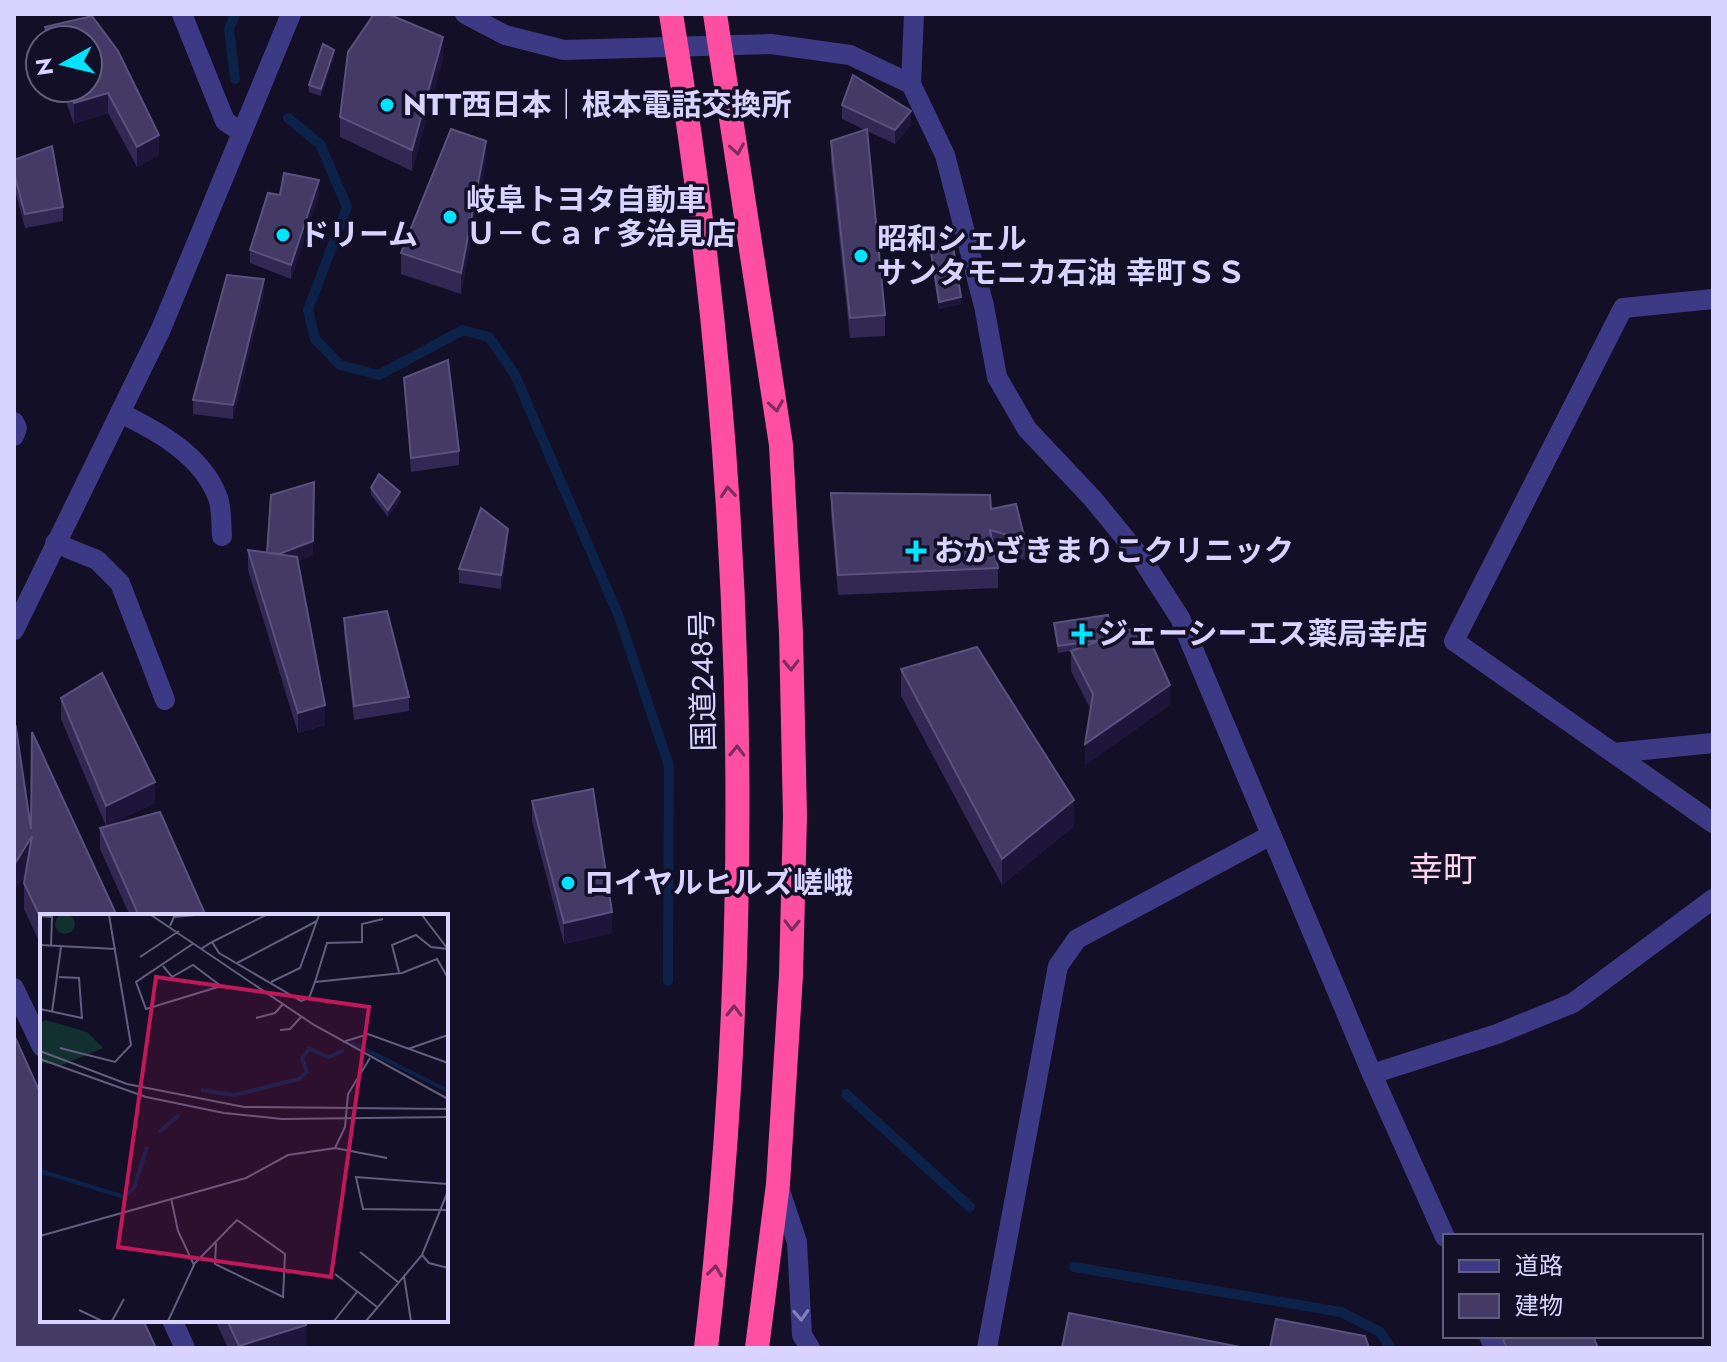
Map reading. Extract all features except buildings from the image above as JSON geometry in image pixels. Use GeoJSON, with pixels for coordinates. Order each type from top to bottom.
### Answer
{"type":"FeatureCollection","features":[{"type":"Feature","properties":{"kind":"highway","name":"国道248号"},"geometry":{"type":"LineString","coordinates":[[671,14],[709,291],[727,480],[738,695],[734,1025],[722,1211],[706,1348]]}},
{"type":"Feature","properties":{"kind":"highway"},"geometry":{"type":"LineString","coordinates":[[715,14],[781,445],[795,816],[791,975],[778,1184],[757,1348]]}},
{"type":"Feature","properties":{"kind":"street"},"geometry":{"type":"LineString","coordinates":[[182,14],[225,121],[241,132]]}},
{"type":"Feature","properties":{"kind":"street"},"geometry":{"type":"LineString","coordinates":[[14,630],[161,329],[291,14]]}},
{"type":"Feature","properties":{"kind":"street"},"geometry":{"type":"LineString","coordinates":[[465,14],[505,35],[564,50],[771,44],[850,55],[911,84]]}},
{"type":"Feature","properties":{"kind":"street"},"geometry":{"type":"LineString","coordinates":[[914,14],[911,84],[945,155],[984,306],[997,377],[1027,429],[1093,499],[1142,559],[1180,618],[1372,1074],[1444,1234]]}},
{"type":"Feature","properties":{"kind":"street"},"geometry":{"type":"LineString","coordinates":[[1713,299],[1623,308],[1454,641],[1713,823]]}},
{"type":"Feature","properties":{"kind":"street"},"geometry":{"type":"LineString","coordinates":[[120,413],[173,443],[208,476],[220,502],[222,536]]}},
{"type":"Feature","properties":{"kind":"street"},"geometry":{"type":"LineString","coordinates":[[14,422],[17,428],[14,436]]}},
{"type":"Feature","properties":{"kind":"street"},"geometry":{"type":"LineString","coordinates":[[55,543],[97,560],[120,583],[165,700]]}},
{"type":"Feature","properties":{"kind":"street"},"geometry":{"type":"LineString","coordinates":[[1614,753],[1713,743]]}},
{"type":"Feature","properties":{"kind":"street"},"geometry":{"type":"LineString","coordinates":[[987,1348],[1058,966],[1077,939],[1271,835]]}},
{"type":"Feature","properties":{"kind":"street"},"geometry":{"type":"LineString","coordinates":[[1372,1074],[1497,1034],[1573,1003],[1713,899]]}},
{"type":"Feature","properties":{"kind":"street"},"geometry":{"type":"LineString","coordinates":[[14,988],[40,1043]]}},
{"type":"Feature","properties":{"kind":"street"},"geometry":{"type":"LineString","coordinates":[[778,1184],[797,1242],[802,1335],[810,1348]]}},
{"type":"Feature","properties":{"kind":"street"},"geometry":{"type":"LineString","coordinates":[[173,1322],[185,1348]]}},
{"type":"Feature","properties":{"kind":"waterway"},"geometry":{"type":"LineString","coordinates":[[235,14],[229,29],[235,79]]}},
{"type":"Feature","properties":{"kind":"waterway"},"geometry":{"type":"LineString","coordinates":[[288,118],[320,144],[347,207],[308,310],[315,339],[340,365],[379,375],[463,330],[489,337],[515,375],[619,617],[669,766],[668,981]]}},
{"type":"Feature","properties":{"kind":"waterway"},"geometry":{"type":"LineString","coordinates":[[846,1094],[970,1207]]}},
{"type":"Feature","properties":{"kind":"waterway"},"geometry":{"type":"LineString","coordinates":[[1074,1267],[1341,1312],[1380,1332],[1391,1348]]}},
{"type":"Feature","properties":{"kind":"place","name":"NTT西日本｜根本電話交換所"},"geometry":{"type":"Point","coordinates":[387,105]}},
{"type":"Feature","properties":{"kind":"place","name":"岐阜トヨタ自動車 Ｕ－Ｃａｒ多治見店"},"geometry":{"type":"Point","coordinates":[450,217]}},
{"type":"Feature","properties":{"kind":"place","name":"ドリーム"},"geometry":{"type":"Point","coordinates":[283,235]}},
{"type":"Feature","properties":{"kind":"place","name":"昭和シェル サンタモニカ石油 幸町ＳＳ"},"geometry":{"type":"Point","coordinates":[861,256]}},
{"type":"Feature","properties":{"kind":"place","name":"おかざきまりこクリニック"},"geometry":{"type":"Point","coordinates":[916,551]}},
{"type":"Feature","properties":{"kind":"place","name":"ジェーシーエス薬局幸店"},"geometry":{"type":"Point","coordinates":[1082,634]}},
{"type":"Feature","properties":{"kind":"place","name":"ロイヤルヒルズ嵯峨"},"geometry":{"type":"Point","coordinates":[568,883]}},
{"type":"Feature","properties":{"kind":"district","name":"幸町"},"geometry":{"type":"Point","coordinates":[1443,869]}}]}
